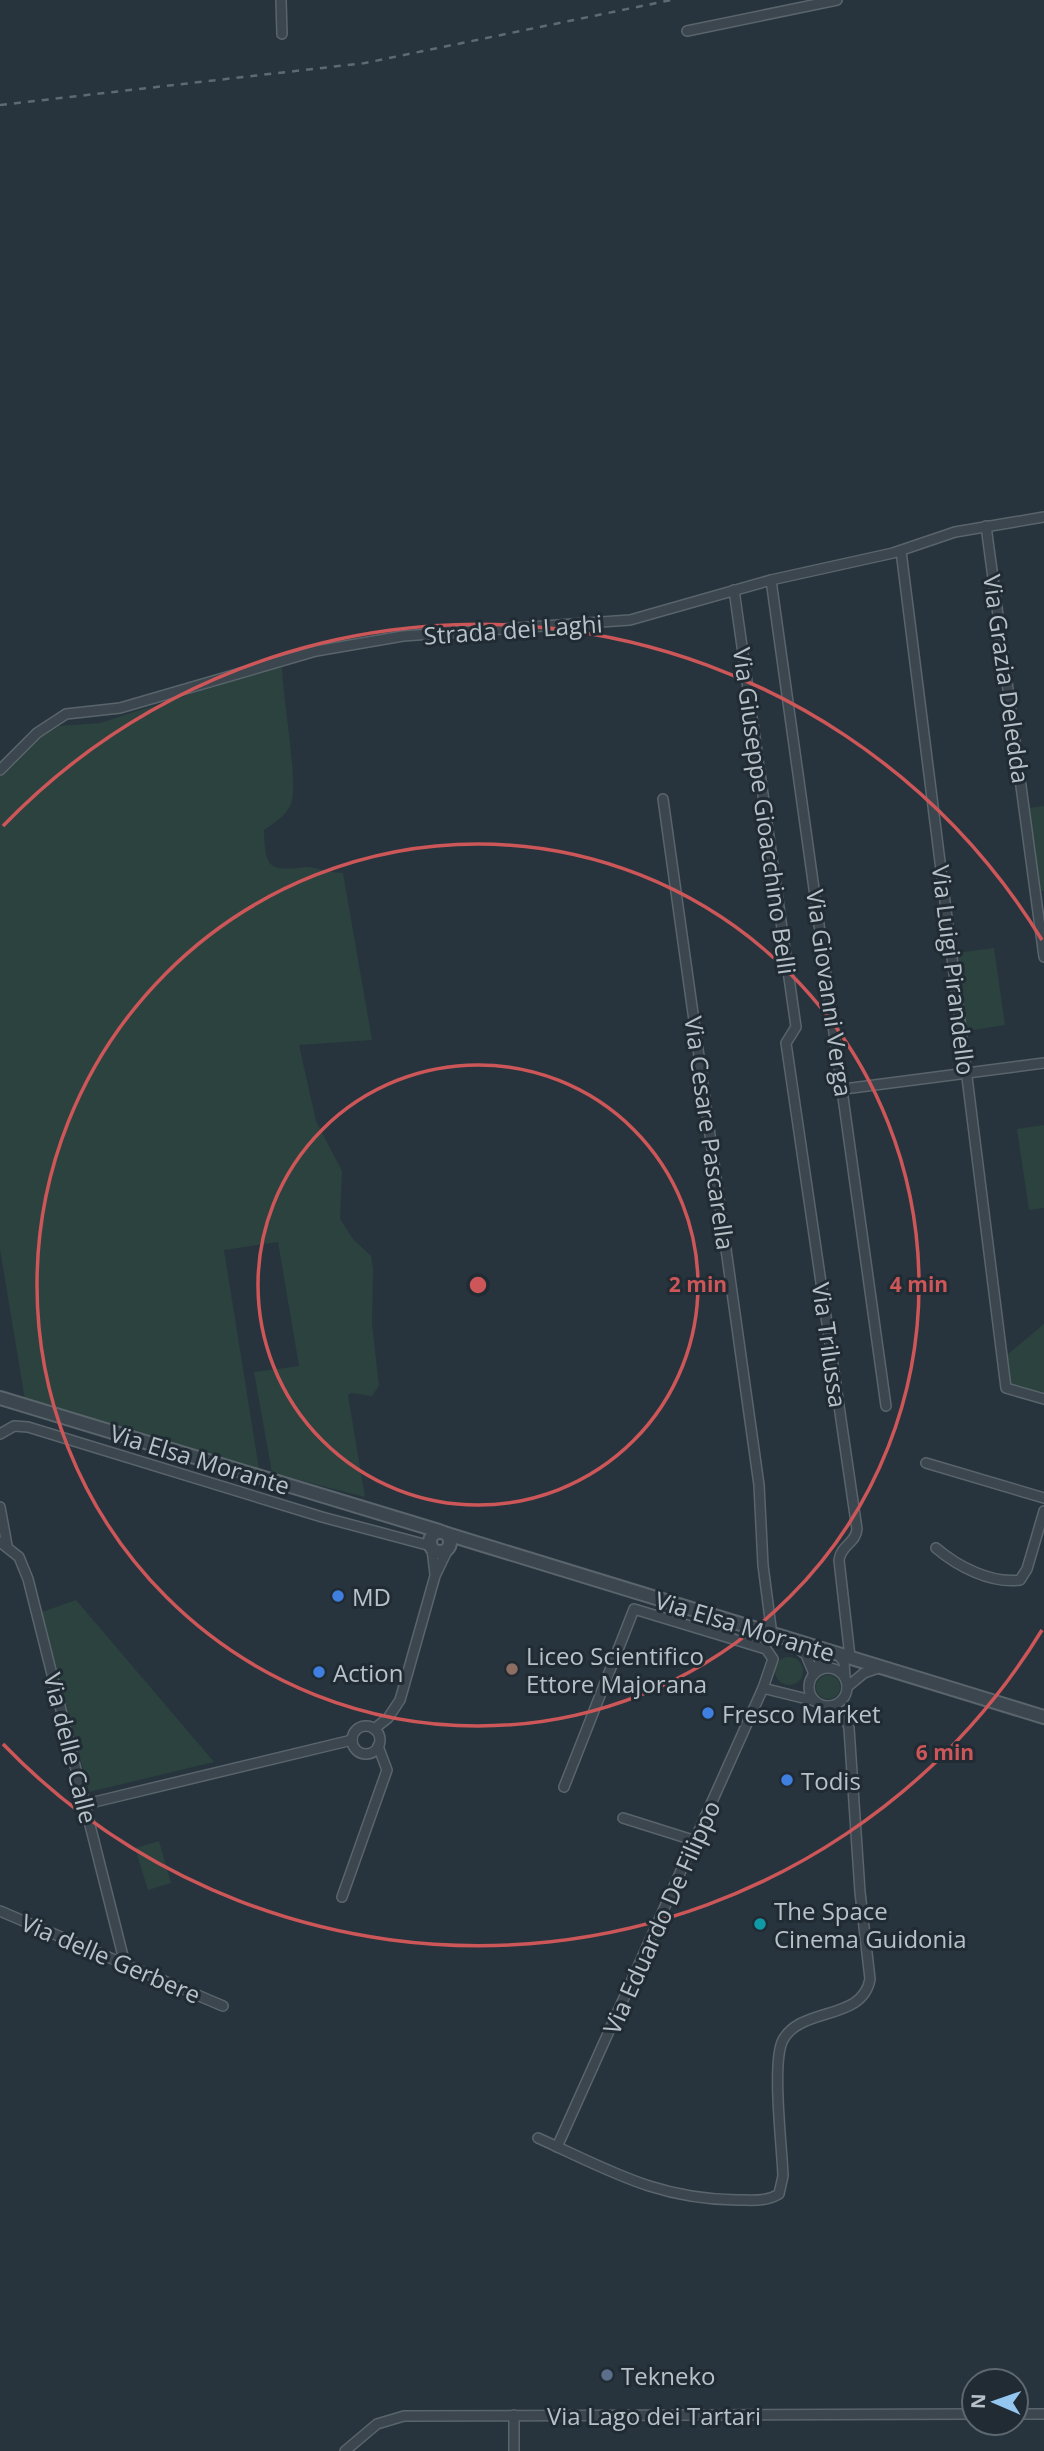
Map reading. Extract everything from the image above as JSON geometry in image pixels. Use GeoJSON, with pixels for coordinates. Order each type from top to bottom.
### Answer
{"type":"FeatureCollection","features":[{"type":"Feature","properties":{"kind":"street"},"geometry":{"type":"LineString","coordinates":[[281,0],[282,34]]}},
{"type":"Feature","properties":{"kind":"street"},"geometry":{"type":"LineString","coordinates":[[687,31],[836,0]]}},
{"type":"Feature","properties":{"kind":"street","name":"Strada dei Laghi"},"geometry":{"type":"LineString","coordinates":[[0,770],[37,733],[66,714],[120,708],[316,650],[404,636],[617,622],[655,615],[771,580],[901,551],[948,534],[1044,517]]}},
{"type":"Feature","properties":{"kind":"street","name":"Via Grazia Deledda"},"geometry":{"type":"LineString","coordinates":[[986,526],[1040,896],[1044,957]]}},
{"type":"Feature","properties":{"kind":"street","name":"Via Luigi Pirandello"},"geometry":{"type":"LineString","coordinates":[[901,551],[1006,1388],[1044,1399]]}},
{"type":"Feature","properties":{"kind":"street","name":"Via Giovanni Verga"},"geometry":{"type":"LineString","coordinates":[[771,580],[844,1089],[886,1406]]}},
{"type":"Feature","properties":{"kind":"street","name":"Via Giuseppe Gioacchino Belli"},"geometry":{"type":"LineString","coordinates":[[734,590],[795,1032]]}},
{"type":"Feature","properties":{"kind":"street","name":"Via Cesare Pascarella"},"geometry":{"type":"LineString","coordinates":[[663,799],[757,1471],[763,1565],[772,1635]]}},
{"type":"Feature","properties":{"kind":"street","name":"Via Trilussa"},"geometry":{"type":"LineString","coordinates":[[795,1032],[787,1036],[786,1043],[857,1529],[855,1538],[840,1553],[838,1563],[850,1657]]}},
{"type":"Feature","properties":{"kind":"street"},"geometry":{"type":"LineString","coordinates":[[844,1089],[1044,1063]]}},
{"type":"Feature","properties":{"kind":"street","name":"Via Elsa Morante"},"geometry":{"type":"LineString","coordinates":[[0,1398],[1044,1717]]}},
{"type":"Feature","properties":{"kind":"street"},"geometry":{"type":"LineString","coordinates":[[0,1434],[14,1426],[28,1427],[442,1552],[448,1549]]}},
{"type":"Feature","properties":{"kind":"street"},"geometry":{"type":"LineString","coordinates":[[926,1463],[1044,1498]]}},
{"type":"Feature","properties":{"kind":"street"},"geometry":{"type":"LineString","coordinates":[[0,1507],[4,1544]]}},
{"type":"Feature","properties":{"kind":"street"},"geometry":{"type":"LineString","coordinates":[[936,1548],[970,1570],[1020,1580],[1027,1569],[1044,1511]]}},
{"type":"Feature","properties":{"kind":"street"},"geometry":{"type":"LineString","coordinates":[[374,1729],[393,1713],[400,1700],[435,1576],[451,1541],[443,1533],[431,1537],[435,1576]]}},
{"type":"Feature","properties":{"kind":"street","name":"Via delle Calle"},"geometry":{"type":"LineString","coordinates":[[4,1544],[19,1557],[26,1571],[125,1964]]}},
{"type":"Feature","properties":{"kind":"street","name":"Via Eduardo De Filippo"},"geometry":{"type":"LineString","coordinates":[[557,2147],[696,1841],[773,1659],[766,1649],[634,1609],[564,1787]]}},
{"type":"Feature","properties":{"kind":"street"},"geometry":{"type":"LineString","coordinates":[[790,1640],[806,1655],[812,1678]]}},
{"type":"Feature","properties":{"kind":"street"},"geometry":{"type":"LineString","coordinates":[[815,1701],[810,1692],[812,1678],[821,1660],[837,1653],[844,1661],[846,1683],[840,1702],[830,1706]]}},
{"type":"Feature","properties":{"kind":"street"},"geometry":{"type":"LineString","coordinates":[[846,1683],[864,1672],[882,1667]]}},
{"type":"Feature","properties":{"kind":"street"},"geometry":{"type":"LineString","coordinates":[[792,1696],[812,1678],[831,1668],[846,1683]]}},
{"type":"Feature","properties":{"kind":"street"},"geometry":{"type":"LineString","coordinates":[[538,2138],[634,2182],[674,2195],[760,2201],[779,2194],[783,2176],[779,2061],[782,2042],[799,2025],[855,2002],[867,1991],[870,1979],[860,1892],[849,1728],[845,1716],[830,1706],[763,1688]]}},
{"type":"Feature","properties":{"kind":"street"},"geometry":{"type":"LineString","coordinates":[[342,1897],[387,1770],[378,1746],[379,1737],[374,1729],[362,1727],[355,1732],[352,1740],[355,1749],[363,1754],[372,1752],[378,1746]]}},
{"type":"Feature","properties":{"kind":"street"},"geometry":{"type":"LineString","coordinates":[[86,1804],[352,1740]]}},
{"type":"Feature","properties":{"kind":"street"},"geometry":{"type":"LineString","coordinates":[[623,1818],[696,1841]]}},
{"type":"Feature","properties":{"kind":"street","name":"Via delle Gerbere"},"geometry":{"type":"LineString","coordinates":[[0,1910],[223,2006]]}},
{"type":"Feature","properties":{"kind":"street","name":"Via Lago dei Tartari"},"geometry":{"type":"LineString","coordinates":[[345,2451],[370,2429],[396,2417],[960,2414]]}},
{"type":"Feature","properties":{"kind":"street"},"geometry":{"type":"LineString","coordinates":[[514,2415],[514,2451]]}},
{"type":"Feature","properties":{"kind":"green space"},"geometry":{"type":"Polygon","coordinates":[[[282,665],[293,794],[286,812],[264,830],[266,852],[271,864],[283,869],[308,867],[343,873],[372,1040],[299,1045],[316,1121],[342,1171],[340,1219],[353,1239],[371,1256],[373,1269],[372,1324],[379,1386],[372,1396],[351,1393],[348,1395],[365,1497],[272,1473],[254,1372],[299,1366],[278,1242],[224,1250],[259,1469],[25,1400],[0,1249],[0,776],[42,736],[60,726],[100,723],[282,665]]]}},
{"type":"Feature","properties":{"kind":"green space"},"geometry":{"type":"Polygon","coordinates":[[[1044,806],[1044,891],[1040,891],[1029,808],[1044,806]]]}},
{"type":"Feature","properties":{"kind":"green space"},"geometry":{"type":"Polygon","coordinates":[[[994,948],[1005,1025],[967,1031],[956,953],[994,948]]]}},
{"type":"Feature","properties":{"kind":"green space"},"geometry":{"type":"Polygon","coordinates":[[[1044,1125],[1044,1208],[1029,1210],[1017,1129],[1044,1125]]]}},
{"type":"Feature","properties":{"kind":"green space"},"geometry":{"type":"Polygon","coordinates":[[[1044,1324],[1044,1393],[1011,1384],[1007,1355],[1044,1324]]]}},
{"type":"Feature","properties":{"kind":"green space"},"geometry":{"type":"Polygon","coordinates":[[[76,1600],[214,1762],[89,1792],[42,1612],[76,1600]]]}},
{"type":"Feature","properties":{"kind":"green space"},"geometry":{"type":"Polygon","coordinates":[[[789,1657],[799,1661],[803,1671],[799,1681],[789,1685],[779,1681],[775,1671],[779,1661],[789,1657]]]}},
{"type":"Feature","properties":{"kind":"green space"},"geometry":{"type":"Polygon","coordinates":[[[828,1675],[837,1678],[840,1687],[837,1696],[828,1699],[819,1696],[816,1687],[819,1678],[828,1675]]]}},
{"type":"Feature","properties":{"kind":"green space"},"geometry":{"type":"Polygon","coordinates":[[[159,1841],[171,1883],[148,1890],[135,1848],[159,1841]]]}},
{"type":"Feature","properties":{"kind":"railway"},"geometry":{"type":"LineString","coordinates":[[0,105],[365,63],[671,0]]}},
{"type":"Feature","properties":{"kind":"place","name":"MD"},"geometry":{"type":"Point","coordinates":[338,1596]}},
{"type":"Feature","properties":{"kind":"place","name":"Liceo Scientifico Ettore Majorana"},"geometry":{"type":"Point","coordinates":[512,1669]}},
{"type":"Feature","properties":{"kind":"place","name":"Action"},"geometry":{"type":"Point","coordinates":[319,1672]}},
{"type":"Feature","properties":{"kind":"place","name":"Fresco Market"},"geometry":{"type":"Point","coordinates":[708,1713]}},
{"type":"Feature","properties":{"kind":"place","name":"Todis"},"geometry":{"type":"Point","coordinates":[787,1780]}},
{"type":"Feature","properties":{"kind":"place","name":"The Space Cinema Guidonia"},"geometry":{"type":"Point","coordinates":[760,1924]}},
{"type":"Feature","properties":{"kind":"place","name":"Tekneko"},"geometry":{"type":"Point","coordinates":[607,2375]}}]}
